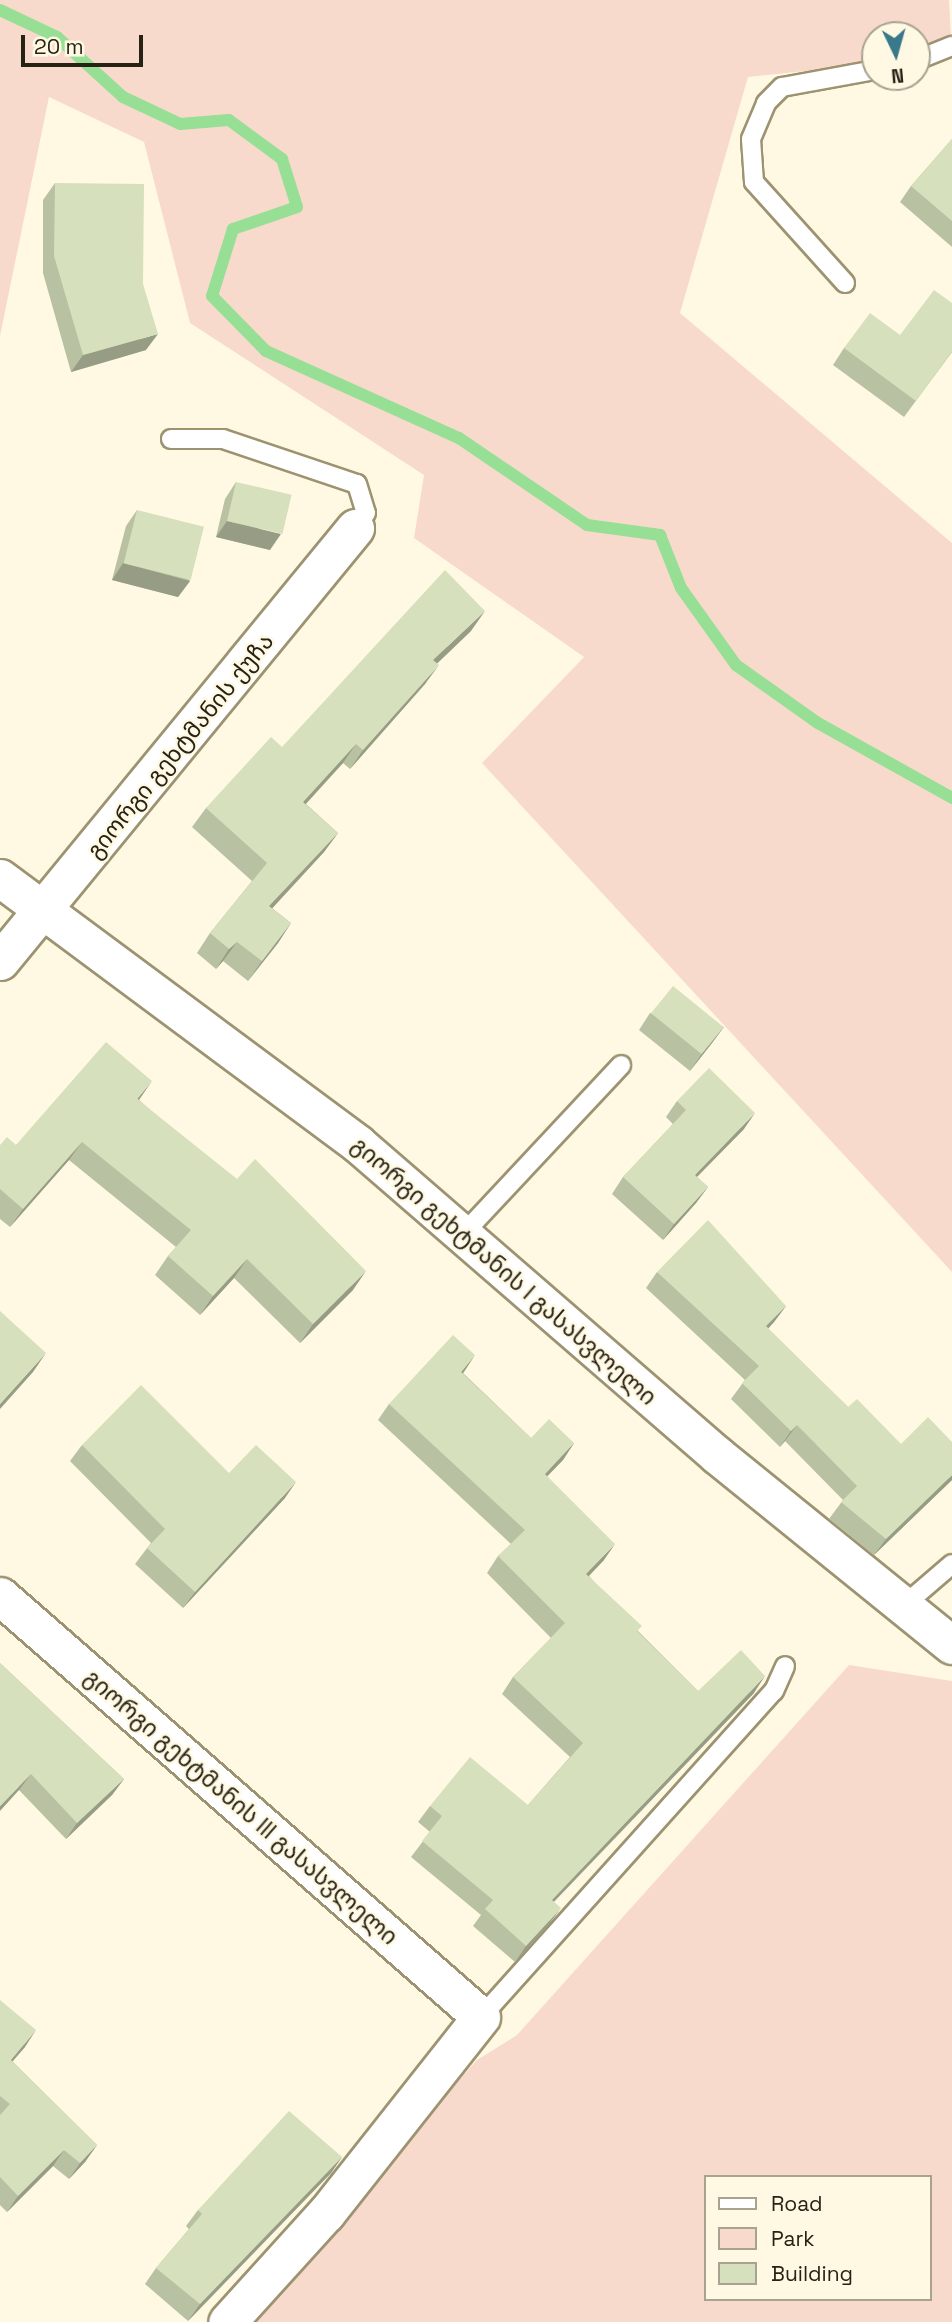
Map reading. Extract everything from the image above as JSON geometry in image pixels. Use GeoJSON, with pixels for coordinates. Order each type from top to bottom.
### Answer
{"type":"FeatureCollection","features":[{"type":"Feature","properties":{"kind":"street","name":"გიორგი გეხტმანის ქუჩა"},"geometry":{"type":"LineString","coordinates":[[0,961],[43,916],[355,528]]}},
{"type":"Feature","properties":{"kind":"street","name":"გიორგი გეხტმანის I გასასვლელი"},"geometry":{"type":"LineString","coordinates":[[0,878],[43,916],[358,1144],[902,1607],[952,1644]]}},
{"type":"Feature","properties":{"kind":"street","name":"გიორგი გეხტმანის III გასასვლელი"},"geometry":{"type":"LineString","coordinates":[[0,1597],[481,2017]]}},
{"type":"Feature","properties":{"kind":"street"},"geometry":{"type":"LineString","coordinates":[[227,2322],[360,2172],[481,2017]]}},
{"type":"Feature","properties":{"kind":"lane"},"geometry":{"type":"LineString","coordinates":[[931,55],[952,46]]}},
{"type":"Feature","properties":{"kind":"lane"},"geometry":{"type":"LineString","coordinates":[[845,283],[754,182],[751,139],[766,103],[782,88],[861,73]]}},
{"type":"Feature","properties":{"kind":"lane"},"geometry":{"type":"LineString","coordinates":[[171,439],[223,439],[357,484],[366,513],[355,528]]}},
{"type":"Feature","properties":{"kind":"lane"},"geometry":{"type":"LineString","coordinates":[[464,1233],[621,1065]]}},
{"type":"Feature","properties":{"kind":"lane"},"geometry":{"type":"LineString","coordinates":[[902,1607],[952,1564]]}},
{"type":"Feature","properties":{"kind":"lane"},"geometry":{"type":"LineString","coordinates":[[481,2017],[774,1691],[785,1666]]}},
{"type":"Feature","properties":{"kind":"green space"},"geometry":{"type":"Polygon","coordinates":[[[0,0],[949,0],[952,56],[931,58],[931,21],[861,21],[861,65],[748,77],[680,313],[952,543],[952,1272],[482,763],[584,657],[414,538],[424,475],[190,323],[144,142],[49,97],[0,336],[0,0]]]}},
{"type":"Feature","properties":{"kind":"green space"},"geometry":{"type":"Polygon","coordinates":[[[849,1665],[952,1681],[952,2322],[243,2322],[477,2060],[517,2035],[849,1665]]]}},
{"type":"Feature","properties":{"kind":"building"},"geometry":{"type":"Polygon","coordinates":[[[952,139],[952,221],[911,186],[952,139]]]}},
{"type":"Feature","properties":{"kind":"building"},"geometry":{"type":"Polygon","coordinates":[[[55,183],[144,184],[143,284],[158,334],[83,355],[54,256],[55,183]]]}},
{"type":"Feature","properties":{"kind":"building"},"geometry":{"type":"Polygon","coordinates":[[[934,290],[952,303],[952,351],[916,401],[844,348],[870,313],[900,335],[934,290]]]}},
{"type":"Feature","properties":{"kind":"building"},"geometry":{"type":"Polygon","coordinates":[[[236,482],[292,495],[283,534],[227,521],[236,482]]]}},
{"type":"Feature","properties":{"kind":"building"},"geometry":{"type":"Polygon","coordinates":[[[137,510],[204,527],[191,580],[124,563],[137,510]]]}},
{"type":"Feature","properties":{"kind":"building"},"geometry":{"type":"Polygon","coordinates":[[[445,570],[485,611],[433,660],[439,665],[363,750],[356,744],[303,802],[338,833],[269,906],[291,923],[262,961],[237,942],[229,949],[210,933],[267,863],[206,808],[271,737],[282,747],[445,570]]]}},
{"type":"Feature","properties":{"kind":"building"},"geometry":{"type":"Polygon","coordinates":[[[673,986],[724,1027],[701,1054],[651,1013],[673,986]]]}},
{"type":"Feature","properties":{"kind":"building"},"geometry":{"type":"Polygon","coordinates":[[[106,1042],[152,1081],[137,1099],[237,1179],[255,1159],[366,1271],[313,1324],[247,1259],[213,1296],[168,1256],[191,1230],[82,1142],[23,1209],[0,1189],[0,1145],[7,1137],[16,1145],[106,1042]]]}},
{"type":"Feature","properties":{"kind":"building"},"geometry":{"type":"Polygon","coordinates":[[[709,1068],[755,1113],[695,1175],[708,1187],[674,1224],[623,1177],[686,1110],[677,1101],[709,1068]]]}},
{"type":"Feature","properties":{"kind":"building"},"geometry":{"type":"Polygon","coordinates":[[[708,1220],[786,1306],[766,1326],[848,1407],[857,1399],[901,1444],[928,1417],[952,1442],[952,1475],[886,1539],[841,1502],[857,1486],[797,1425],[791,1431],[742,1383],[759,1366],[657,1272],[708,1220]]]}},
{"type":"Feature","properties":{"kind":"building"},"geometry":{"type":"Polygon","coordinates":[[[0,1311],[46,1353],[0,1404],[0,1311]]]}},
{"type":"Feature","properties":{"kind":"building"},"geometry":{"type":"Polygon","coordinates":[[[453,1335],[475,1355],[461,1372],[531,1438],[549,1419],[574,1443],[545,1474],[615,1544],[586,1574],[642,1626],[637,1631],[698,1691],[741,1650],[765,1676],[552,1900],[561,1908],[526,1946],[485,1909],[493,1900],[422,1841],[442,1816],[430,1806],[470,1757],[528,1805],[583,1743],[513,1677],[565,1623],[498,1556],[525,1530],[389,1404],[453,1335]]]}},
{"type":"Feature","properties":{"kind":"building"},"geometry":{"type":"Polygon","coordinates":[[[141,1385],[229,1473],[256,1445],[296,1482],[195,1592],[147,1548],[165,1529],[82,1445],[141,1385]]]}},
{"type":"Feature","properties":{"kind":"building"},"geometry":{"type":"Polygon","coordinates":[[[0,1663],[124,1779],[77,1823],[31,1774],[0,1806],[0,1663]]]}},
{"type":"Feature","properties":{"kind":"building"},"geometry":{"type":"Polygon","coordinates":[[[0,2000],[36,2030],[11,2060],[97,2145],[80,2163],[64,2150],[18,2196],[0,2177],[0,2115],[10,2104],[0,2096],[0,2000]]]}},
{"type":"Feature","properties":{"kind":"building"},"geometry":{"type":"Polygon","coordinates":[[[289,2111],[342,2157],[200,2304],[156,2268],[202,2214],[198,2210],[289,2111]]]}},
{"type":"Feature","properties":{"kind":"waterway"},"geometry":{"type":"LineString","coordinates":[[0,10],[57,37],[123,97],[180,124],[229,120],[282,159],[297,207],[233,229],[212,296],[266,351],[459,438],[587,525],[660,535],[681,588],[736,665],[818,723],[952,798]]}}]}
